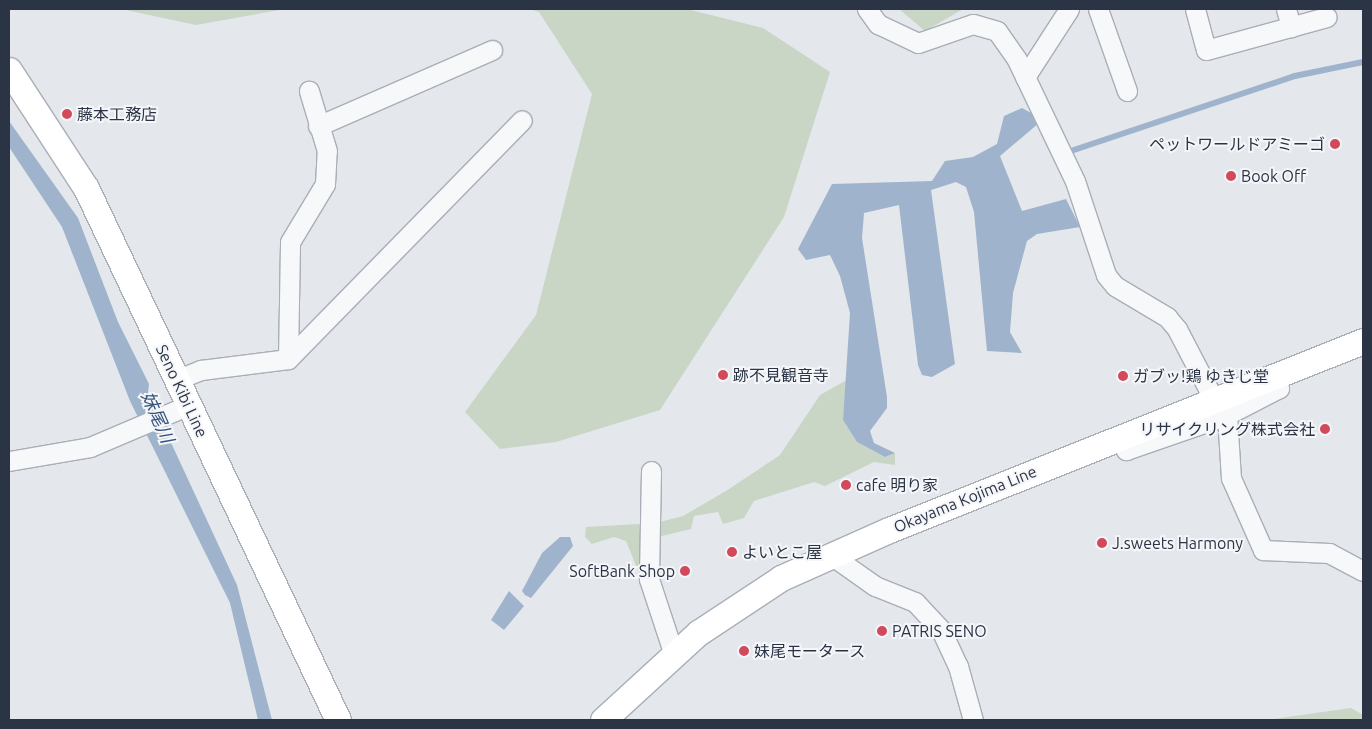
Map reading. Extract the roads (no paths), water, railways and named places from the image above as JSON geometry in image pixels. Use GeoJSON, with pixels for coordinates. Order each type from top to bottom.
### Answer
{"type":"FeatureCollection","features":[{"type":"Feature","properties":{"kind":"main road","name":"Seno Kibi Line"},"geometry":{"type":"LineString","coordinates":[[9,70],[86,188],[176,380],[181,409],[338,720]]}},
{"type":"Feature","properties":{"kind":"main road","name":"Okayama Kojima Line"},"geometry":{"type":"LineString","coordinates":[[608,719],[674,655],[736,605],[831,555],[1119,438],[1221,407],[1275,376],[1363,341]]}},
{"type":"Feature","properties":{"kind":"street"},"geometry":{"type":"LineString","coordinates":[[867,9],[878,24],[918,43],[958,27],[986,24],[997,31],[1025,77],[1075,181],[1106,274],[1115,286],[1167,317],[1177,329],[1221,407],[1229,473],[1264,550],[1329,553],[1363,571]]}},
{"type":"Feature","properties":{"kind":"street"},"geometry":{"type":"LineString","coordinates":[[1025,77],[1069,9]]}},
{"type":"Feature","properties":{"kind":"street"},"geometry":{"type":"LineString","coordinates":[[1098,9],[1127,91]]}},
{"type":"Feature","properties":{"kind":"street"},"geometry":{"type":"LineString","coordinates":[[1195,9],[1206,50],[1288,18],[1327,17]]}},
{"type":"Feature","properties":{"kind":"street"},"geometry":{"type":"LineString","coordinates":[[318,126],[492,50]]}},
{"type":"Feature","properties":{"kind":"street"},"geometry":{"type":"LineString","coordinates":[[288,359],[290,242],[325,184],[326,151],[309,91]]}},
{"type":"Feature","properties":{"kind":"street"},"geometry":{"type":"LineString","coordinates":[[176,380],[201,370],[288,359],[522,120]]}},
{"type":"Feature","properties":{"kind":"street"},"geometry":{"type":"LineString","coordinates":[[9,460],[90,447],[181,409]]}},
{"type":"Feature","properties":{"kind":"street"},"geometry":{"type":"LineString","coordinates":[[651,471],[649,579],[674,655]]}},
{"type":"Feature","properties":{"kind":"street"},"geometry":{"type":"LineString","coordinates":[[831,555],[875,586],[915,602],[941,630],[958,666],[973,720]]}},
{"type":"Feature","properties":{"kind":"water"},"geometry":{"type":"Polygon","coordinates":[[[1022,108],[1035,115],[1039,123],[1000,156],[1022,211],[1066,199],[1080,227],[1037,234],[1027,241],[1013,293],[1010,332],[1022,353],[987,351],[974,212],[966,187],[956,182],[931,190],[955,364],[932,377],[922,375],[918,365],[899,205],[864,213],[862,238],[887,397],[887,408],[870,431],[874,443],[895,453],[885,457],[857,442],[843,420],[850,313],[840,276],[830,255],[806,260],[798,249],[832,184],[932,181],[945,161],[973,157],[997,144],[1004,116],[1022,108]]]}},
{"type":"Feature","properties":{"kind":"water","name":"妹尾川"},"geometry":{"type":"Polygon","coordinates":[[[9,121],[78,218],[118,322],[149,384],[148,393],[237,585],[272,720],[258,720],[230,603],[130,401],[62,227],[9,147],[9,121]]]}},
{"type":"Feature","properties":{"kind":"water"},"geometry":{"type":"Polygon","coordinates":[[[560,537],[570,537],[573,546],[531,598],[525,595],[522,591],[542,553],[560,537]]]}},
{"type":"Feature","properties":{"kind":"water"},"geometry":{"type":"Polygon","coordinates":[[[509,591],[524,606],[504,630],[491,620],[509,591]]]}},
{"type":"Feature","properties":{"kind":"waterway"},"geometry":{"type":"LineString","coordinates":[[1071,151],[1295,76],[1363,62]]}},
{"type":"Feature","properties":{"kind":"place","name":"藤本工務店"},"geometry":{"type":"Point","coordinates":[67,114]}},
{"type":"Feature","properties":{"kind":"place","name":"ペットワールドアミーゴ"},"geometry":{"type":"Point","coordinates":[1335,144]}},
{"type":"Feature","properties":{"kind":"place","name":"Book Off"},"geometry":{"type":"Point","coordinates":[1231,176]}},
{"type":"Feature","properties":{"kind":"place","name":"跡不見観音寺"},"geometry":{"type":"Point","coordinates":[723,375]}},
{"type":"Feature","properties":{"kind":"place","name":"ガブッ!鶏 ゆきじ堂"},"geometry":{"type":"Point","coordinates":[1123,376]}},
{"type":"Feature","properties":{"kind":"place","name":"リサイクリング株式会社"},"geometry":{"type":"Point","coordinates":[1325,429]}},
{"type":"Feature","properties":{"kind":"place","name":"cafe 明り家"},"geometry":{"type":"Point","coordinates":[846,485]}},
{"type":"Feature","properties":{"kind":"place","name":"J.sweets Harmony"},"geometry":{"type":"Point","coordinates":[1102,543]}},
{"type":"Feature","properties":{"kind":"place","name":"よいとこ屋"},"geometry":{"type":"Point","coordinates":[732,552]}},
{"type":"Feature","properties":{"kind":"place","name":"SoftBank Shop"},"geometry":{"type":"Point","coordinates":[685,571]}},
{"type":"Feature","properties":{"kind":"place","name":"PATRIS SENO"},"geometry":{"type":"Point","coordinates":[882,631]}},
{"type":"Feature","properties":{"kind":"place","name":"妹尾モータース"},"geometry":{"type":"Point","coordinates":[744,651]}}]}
